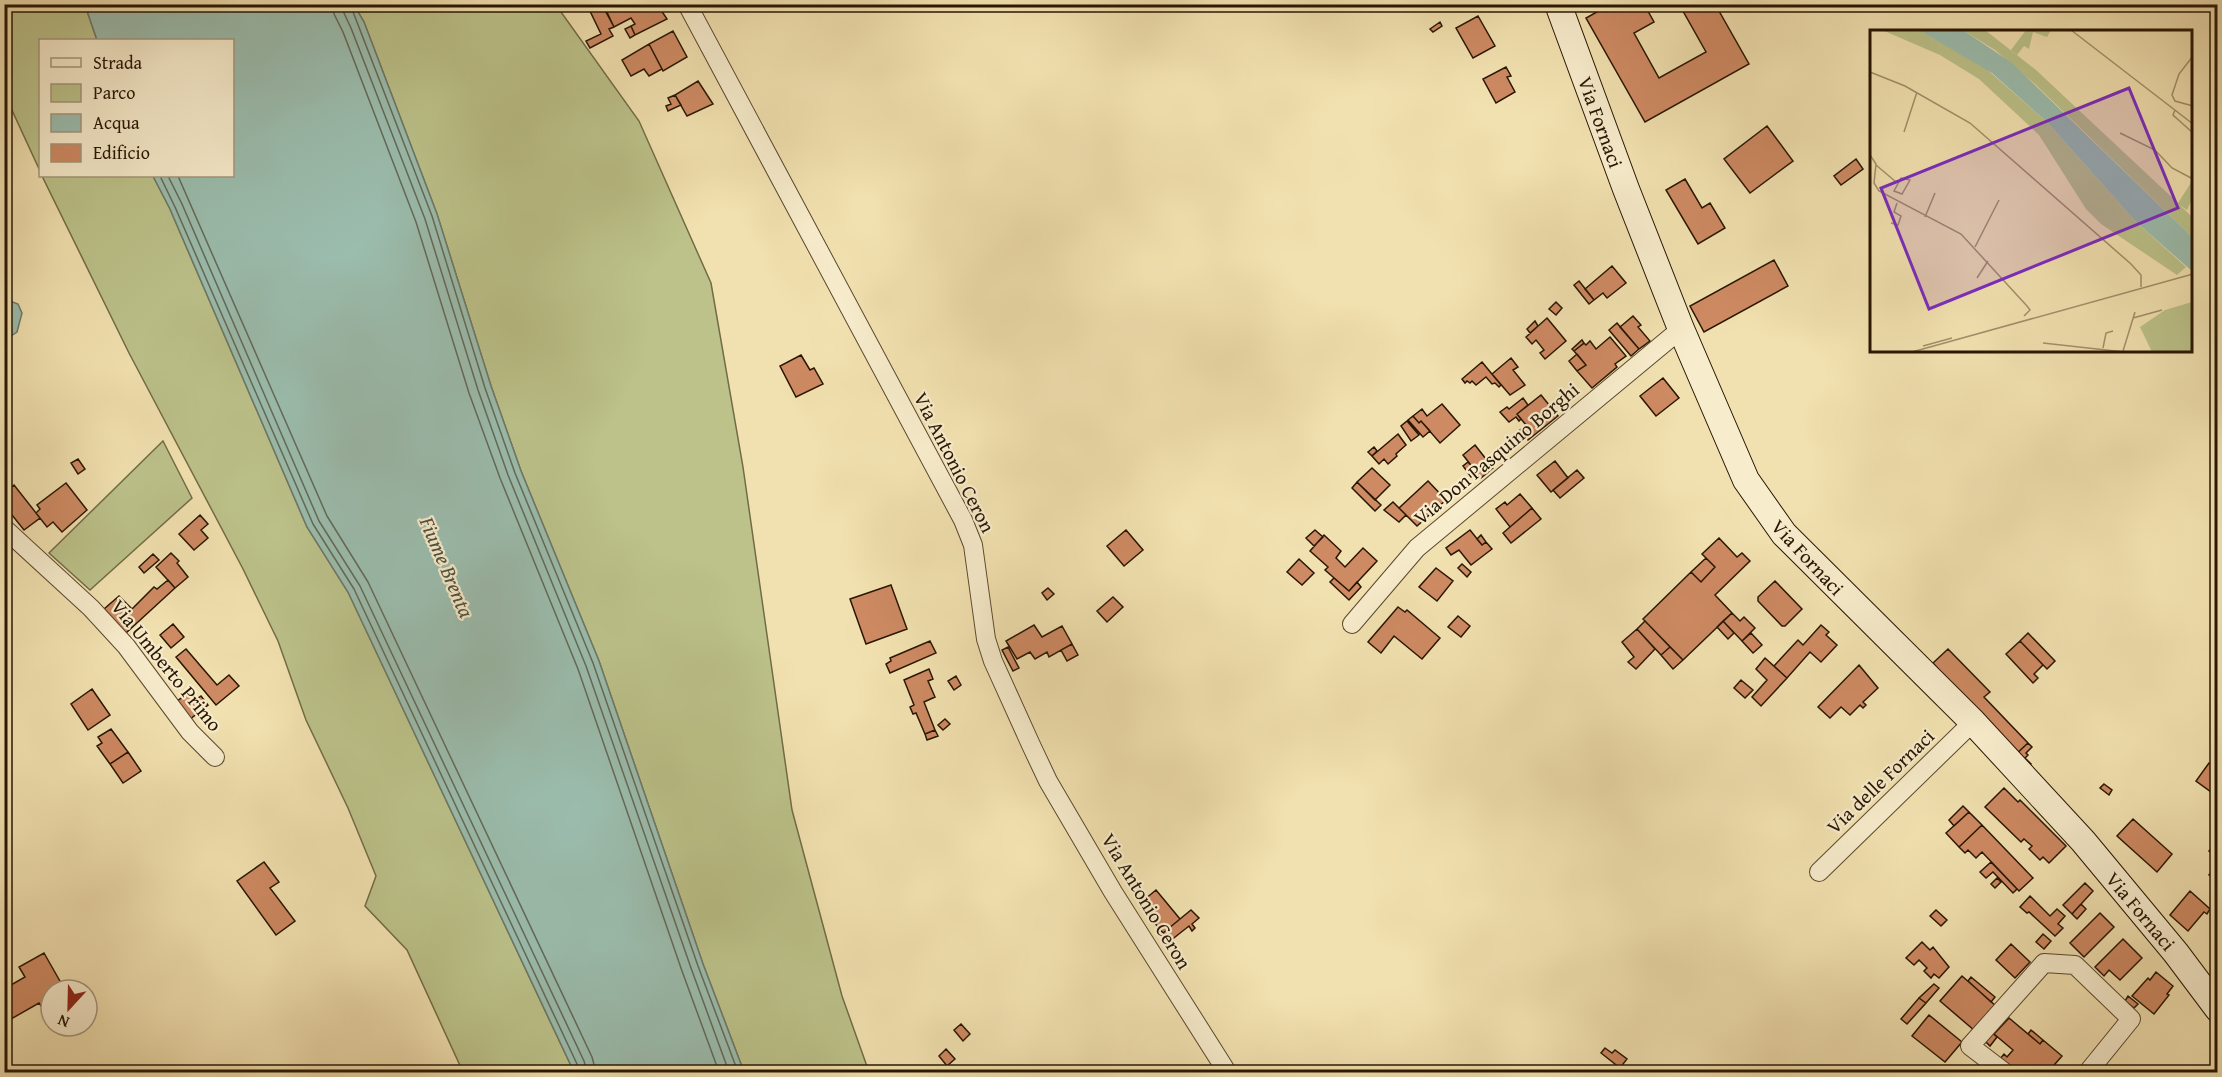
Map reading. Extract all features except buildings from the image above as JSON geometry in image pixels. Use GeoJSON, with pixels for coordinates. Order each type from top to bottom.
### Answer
{"type":"FeatureCollection","features":[{"type":"Feature","properties":{"kind":"street","name":"Via Antonio Ceron"},"geometry":{"type":"LineString","coordinates":[[687,4],[963,520],[973,545],[986,639],[993,661],[1048,781],[1144,941],[1227,1072]]}},
{"type":"Feature","properties":{"kind":"street","name":"Via Fornaci"},"geometry":{"type":"LineString","coordinates":[[1558,4],[1626,189],[1681,329],[1746,480],[1784,534],[1973,722],[2083,841],[2176,953],[2217,1009]]}},
{"type":"Feature","properties":{"kind":"street","name":"Via Don Pasquino Borghi"},"geometry":{"type":"LineString","coordinates":[[1352,624],[1417,548],[1681,329]]}},
{"type":"Feature","properties":{"kind":"street","name":"Via Umberto Primo"},"geometry":{"type":"LineString","coordinates":[[4,528],[91,608],[126,646],[190,732],[215,757]]}},
{"type":"Feature","properties":{"kind":"street","name":"Via delle Fornaci"},"geometry":{"type":"LineString","coordinates":[[1819,872],[1973,722]]}},
{"type":"Feature","properties":{"kind":"street"},"geometry":{"type":"LineString","coordinates":[[2004,1072],[1971,1046],[2044,963],[2075,965],[2131,1019],[2088,1072]]}},
{"type":"Feature","properties":{"kind":"green space"},"geometry":{"type":"Polygon","coordinates":[[[4,5],[85,5],[97,39],[39,39],[39,169],[5,95],[4,5]]]}},
{"type":"Feature","properties":{"kind":"green space"},"geometry":{"type":"Polygon","coordinates":[[[354,5],[556,5],[639,121],[711,283],[743,467],[792,810],[842,996],[869,1072],[744,1072],[703,964],[599,661],[521,471],[491,386],[437,214],[364,22],[354,5]]]}},
{"type":"Feature","properties":{"kind":"green space"},"geometry":{"type":"Polygon","coordinates":[[[42,177],[154,177],[170,209],[307,527],[348,592],[574,1072],[463,1072],[407,950],[365,906],[376,876],[348,808],[306,720],[278,641],[243,569],[129,353],[42,177]]]}},
{"type":"Feature","properties":{"kind":"green space"},"geometry":{"type":"Polygon","coordinates":[[[163,441],[192,498],[90,590],[49,553],[163,441]]]}},
{"type":"Feature","properties":{"kind":"water","name":"Fiume Brenta"},"geometry":{"type":"Polygon","coordinates":[[[85,5],[354,5],[364,22],[437,214],[491,386],[521,471],[599,661],[703,964],[744,1072],[574,1072],[348,592],[307,527],[170,209],[154,177],[234,177],[234,39],[97,39],[85,5]]]}},
{"type":"Feature","properties":{"kind":"water"},"geometry":{"type":"Polygon","coordinates":[[[10,301],[18,304],[22,313],[17,332],[11,336],[4,333],[5,303],[10,301]]]}}]}
